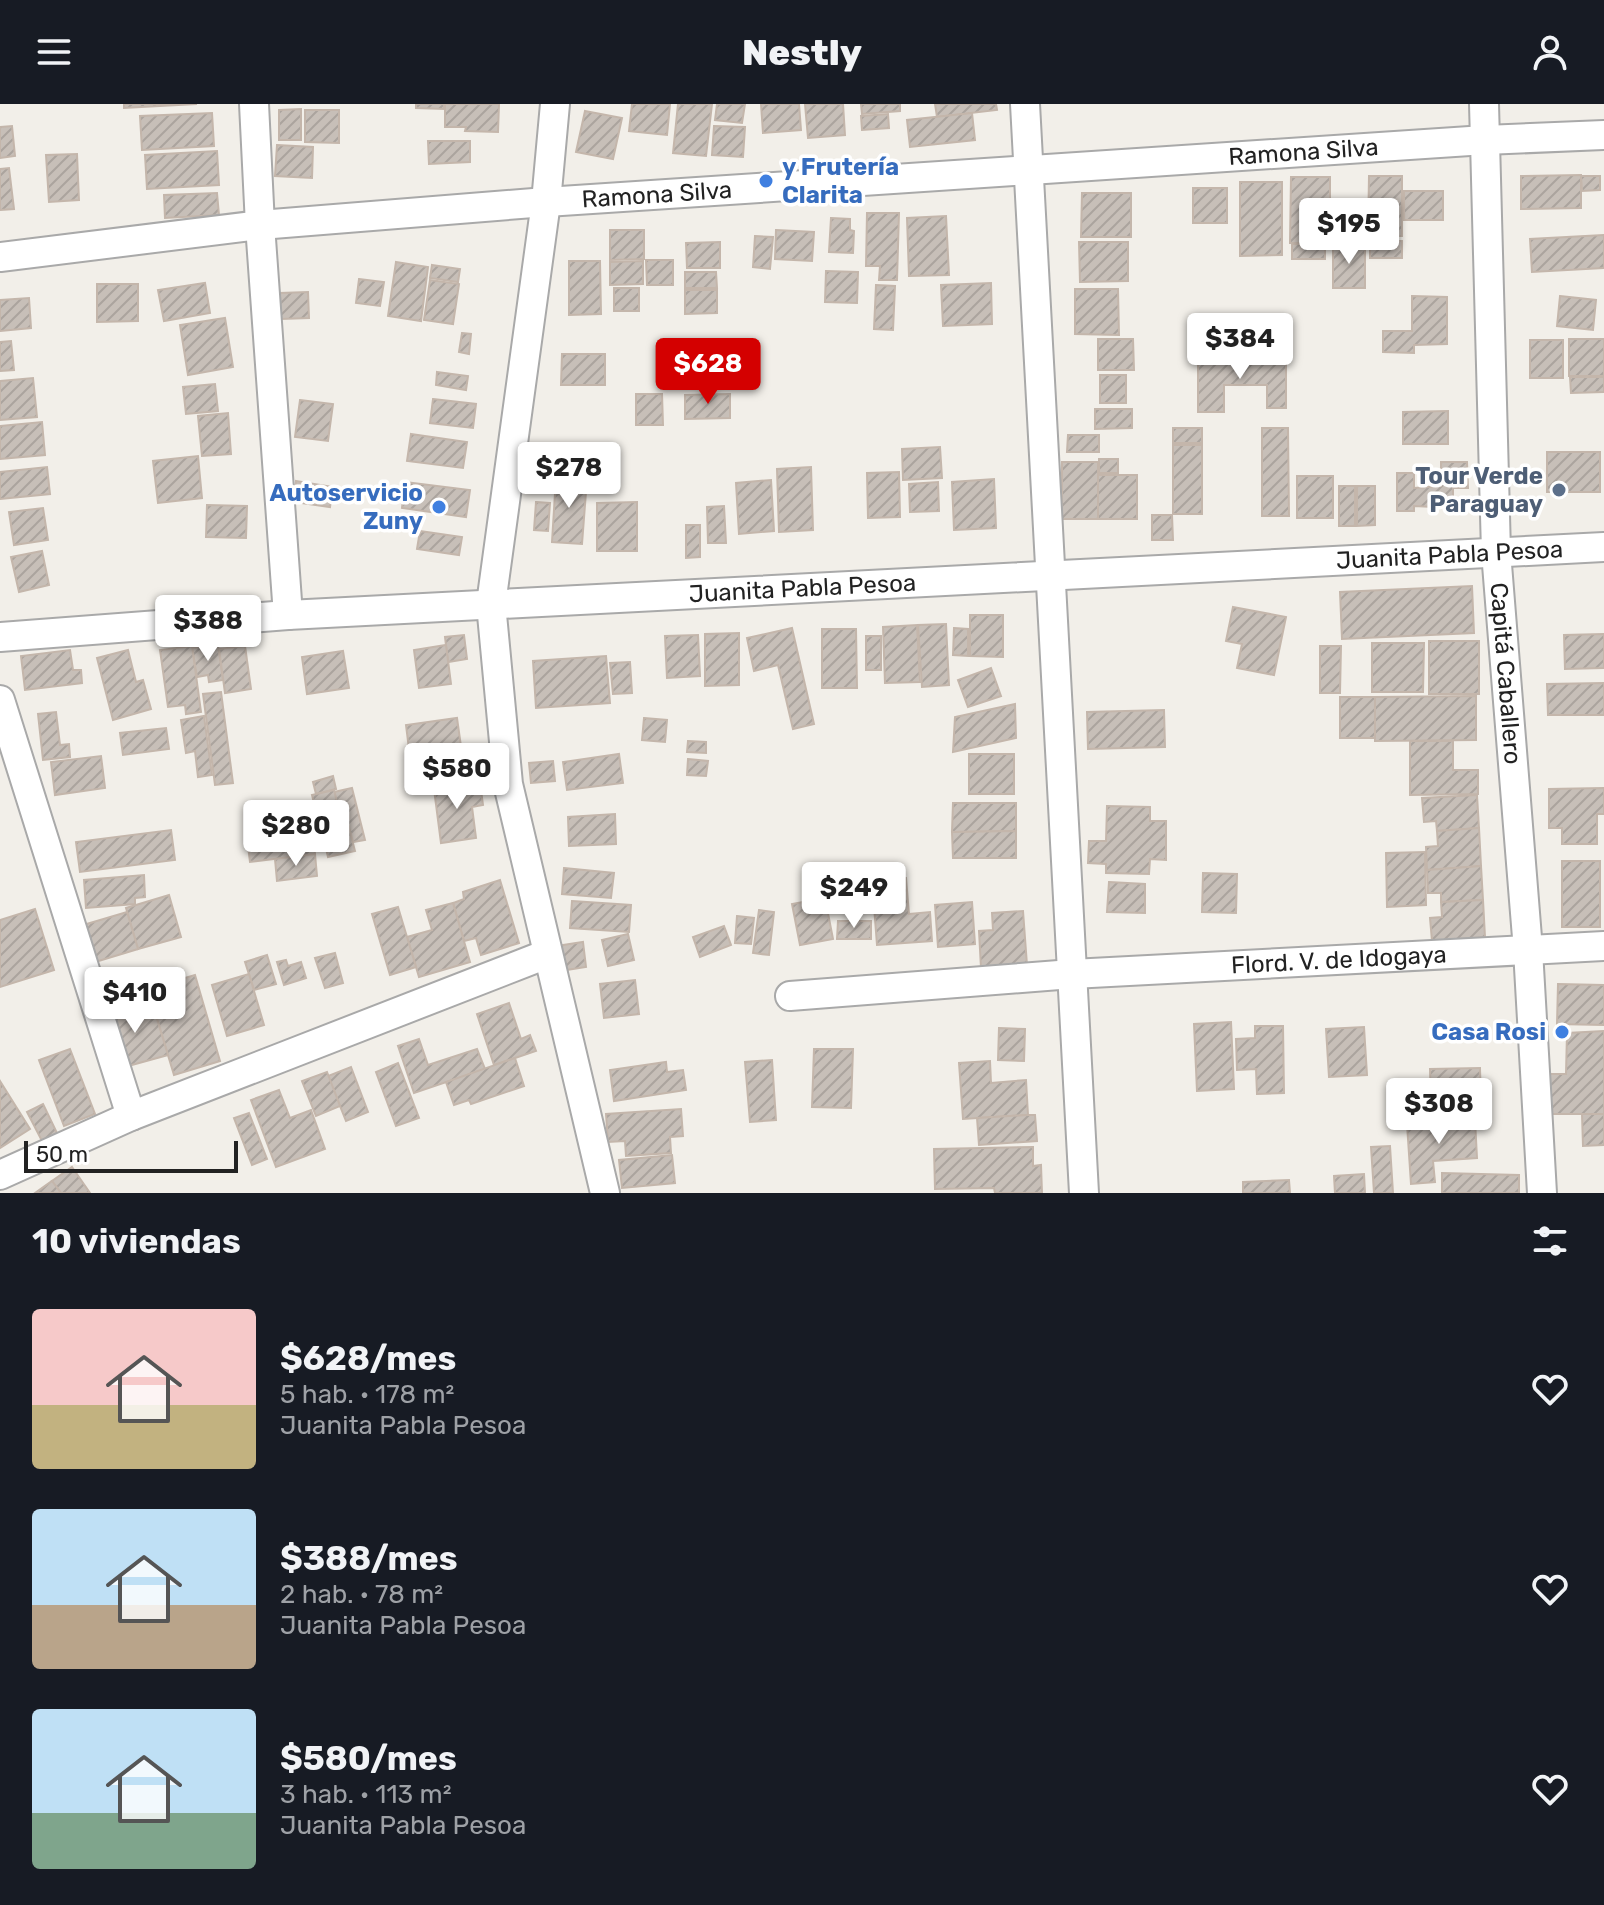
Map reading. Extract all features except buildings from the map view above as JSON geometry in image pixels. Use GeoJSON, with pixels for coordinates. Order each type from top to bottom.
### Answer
{"type":"FeatureCollection","features":[{"type":"Feature","properties":{"kind":"street"},"geometry":{"type":"LineString","coordinates":[[254,104],[288,615]]}},
{"type":"Feature","properties":{"kind":"street"},"geometry":{"type":"LineString","coordinates":[[555,104],[546,202],[491,604],[508,784],[605,1193]]}},
{"type":"Feature","properties":{"kind":"street"},"geometry":{"type":"LineString","coordinates":[[1025,104],[1084,1193]]}},
{"type":"Feature","properties":{"kind":"street","name":"Capitá Caballero"},"geometry":{"type":"LineString","coordinates":[[1484,104],[1496,552],[1528,950],[1542,1193]]}},
{"type":"Feature","properties":{"kind":"street","name":"Ramona Silva"},"geometry":{"type":"LineString","coordinates":[[0,257],[260,225],[546,202],[1485,140],[1604,135]]}},
{"type":"Feature","properties":{"kind":"street","name":"Juanita Pabla Pesoa"},"geometry":{"type":"LineString","coordinates":[[0,637],[288,615],[1604,547]]}},
{"type":"Feature","properties":{"kind":"street"},"geometry":{"type":"LineString","coordinates":[[0,700],[131,1116]]}},
{"type":"Feature","properties":{"kind":"street","name":"Flord. V. de Idogaya"},"geometry":{"type":"LineString","coordinates":[[790,996],[1072,974],[1604,946]]}},
{"type":"Feature","properties":{"kind":"street"},"geometry":{"type":"LineString","coordinates":[[0,1175],[131,1116],[547,954]]}},
{"type":"Feature","properties":{"kind":"place","name":"y Frutería Clarita"},"geometry":{"type":"Point","coordinates":[766,181]}},
{"type":"Feature","properties":{"kind":"place","name":"Tour Verde Paraguay"},"geometry":{"type":"Point","coordinates":[1559,490]}},
{"type":"Feature","properties":{"kind":"place","name":"Autoservicio Zuny"},"geometry":{"type":"Point","coordinates":[439,507]}},
{"type":"Feature","properties":{"kind":"place","name":"Casa Rosi"},"geometry":{"type":"Point","coordinates":[1562,1032]}}]}
